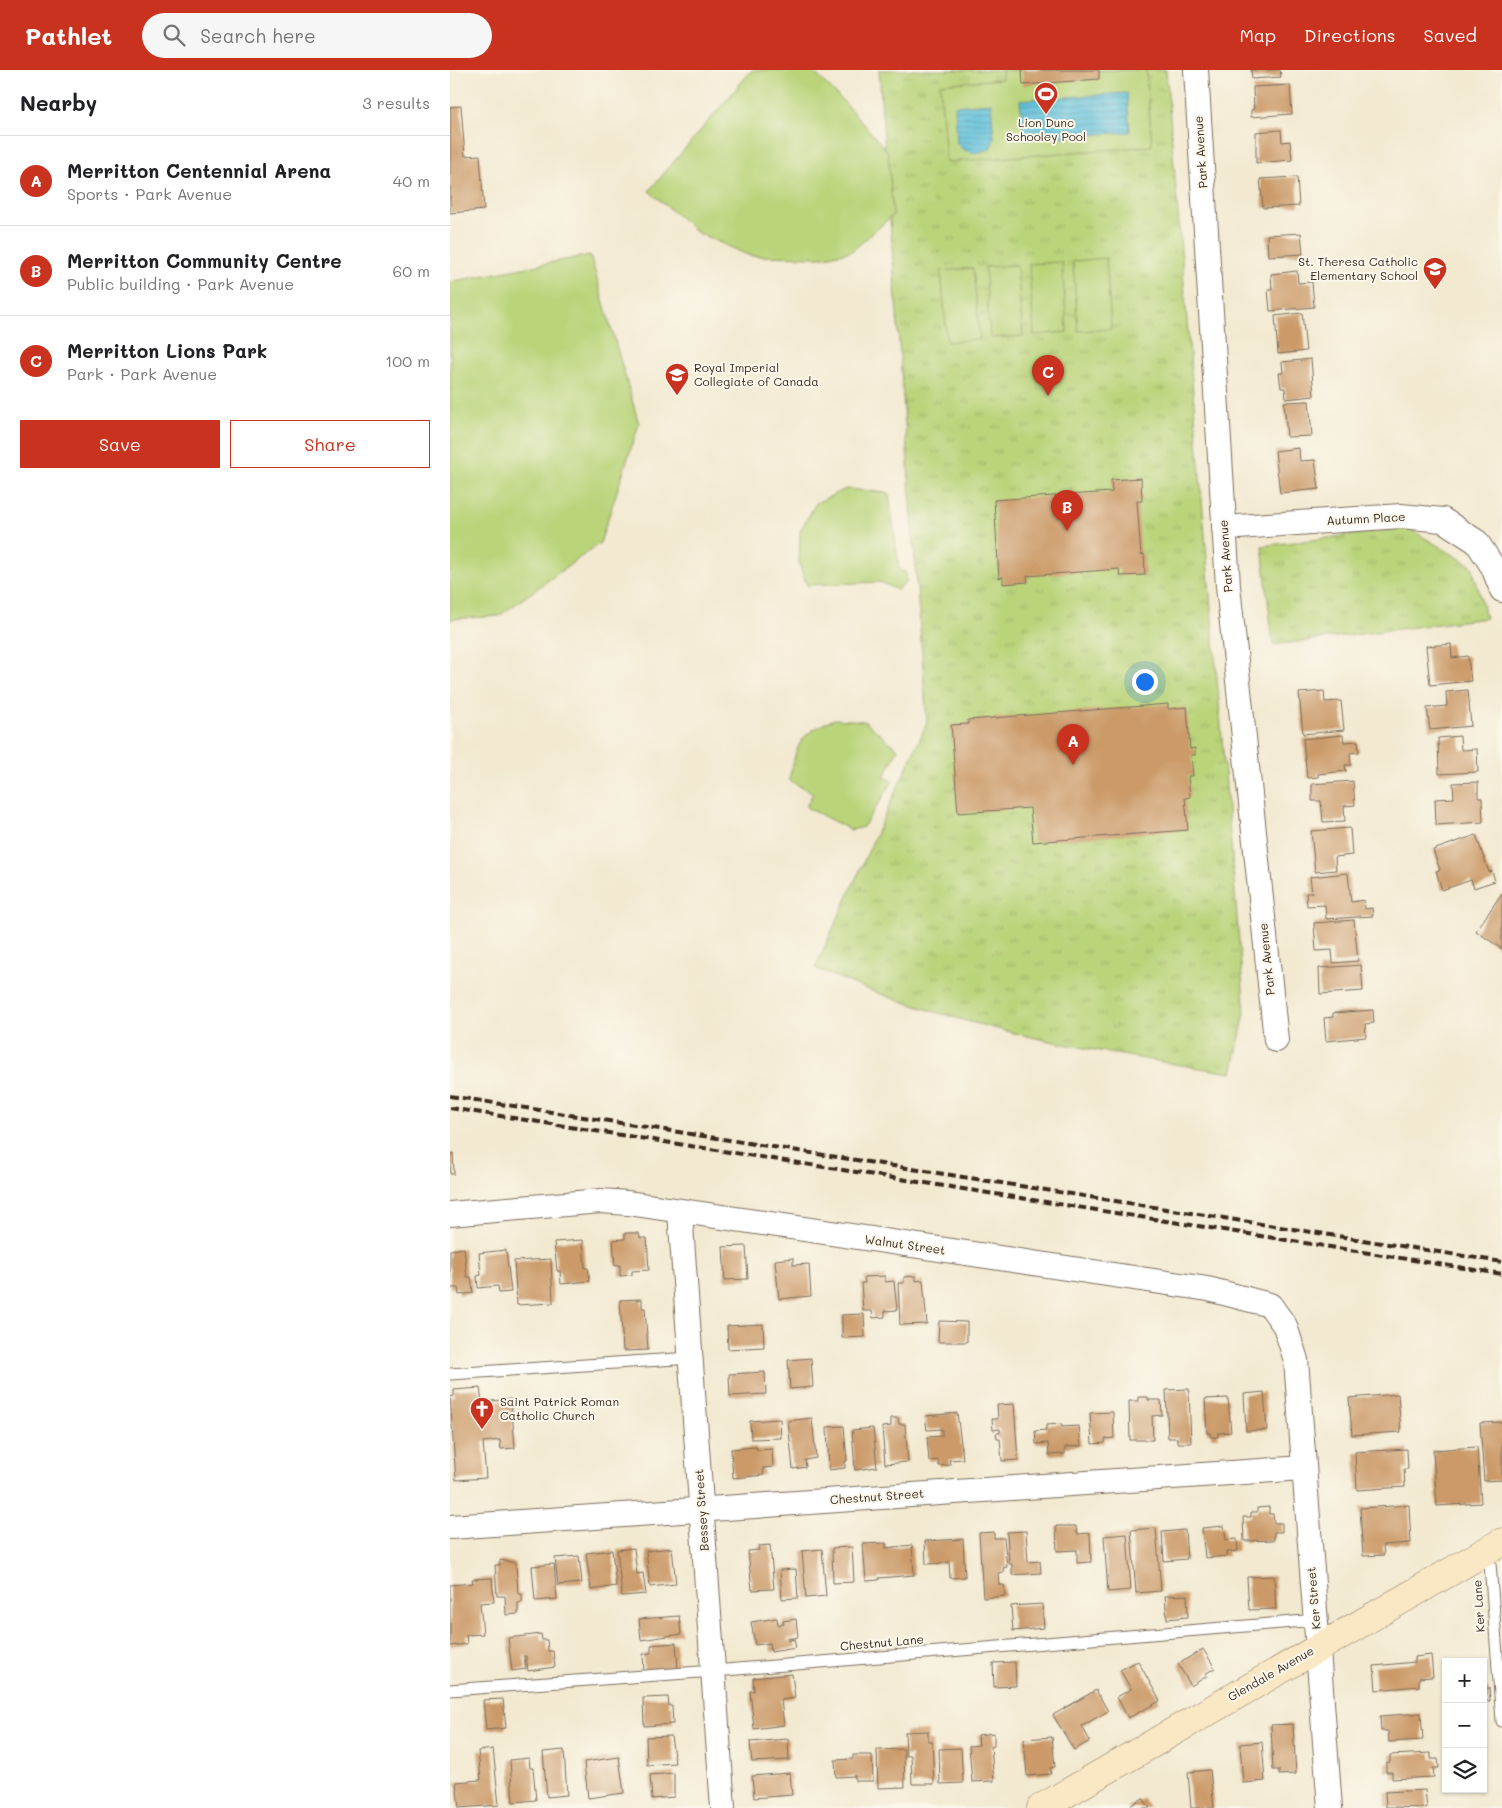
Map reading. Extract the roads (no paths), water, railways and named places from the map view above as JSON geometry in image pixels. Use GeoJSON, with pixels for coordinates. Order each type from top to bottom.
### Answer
{"type":"FeatureCollection","features":[{"type":"Feature","properties":{"kind":"main road","name":"Glendale Avenue"},"geometry":{"type":"LineString","coordinates":[[1041,1808],[1318,1646],[1495,1546]]}},
{"type":"Feature","properties":{"kind":"street","name":"Park Avenue"},"geometry":{"type":"LineString","coordinates":[[1196,70],[1224,528],[1276,1040]]}},
{"type":"Feature","properties":{"kind":"street","name":"Autumn Place"},"geometry":{"type":"LineString","coordinates":[[1224,528],[1401,516],[1443,520],[1477,542],[1493,567],[1502,590]]}},
{"type":"Feature","properties":{"kind":"street","name":"Walnut Street"},"geometry":{"type":"LineString","coordinates":[[450,1214],[601,1201],[1208,1289],[1270,1306],[1285,1326],[1296,1360],[1299,1388]]}},
{"type":"Feature","properties":{"kind":"street","name":"Bessey Street"},"geometry":{"type":"LineString","coordinates":[[680,1212],[714,1670],[722,1808]]}},
{"type":"Feature","properties":{"kind":"street","name":"Ker Street"},"geometry":{"type":"LineString","coordinates":[[1299,1388],[1303,1468],[1330,1808]]}},
{"type":"Feature","properties":{"kind":"street","name":"Chestnut Street"},"geometry":{"type":"LineString","coordinates":[[450,1527],[1303,1468]]}},
{"type":"Feature","properties":{"kind":"lane"},"geometry":{"type":"LineString","coordinates":[[450,1374],[691,1358]]}},
{"type":"Feature","properties":{"kind":"lane","name":"Ker Lane"},"geometry":{"type":"LineString","coordinates":[[1495,1546],[1502,1721]]}},
{"type":"Feature","properties":{"kind":"lane","name":"Chestnut Lane"},"geometry":{"type":"LineString","coordinates":[[450,1690],[1316,1620]]}},
{"type":"Feature","properties":{"kind":"water"},"geometry":{"type":"Polygon","coordinates":[[[1127,93],[1130,132],[1023,139],[1020,100],[1127,93]]]}},
{"type":"Feature","properties":{"kind":"water"},"geometry":{"type":"Polygon","coordinates":[[[991,103],[994,139],[990,149],[977,153],[965,150],[957,144],[955,106],[991,103]]]}},
{"type":"Feature","properties":{"kind":"railway"},"geometry":{"type":"LineString","coordinates":[[450,1096],[1502,1262]]}},
{"type":"Feature","properties":{"kind":"railway"},"geometry":{"type":"LineString","coordinates":[[450,1108],[1502,1274]]}},
{"type":"Feature","properties":{"kind":"place","name":"Lion Dunc Schooley Pool"},"geometry":{"type":"Point","coordinates":[1046,115]}},
{"type":"Feature","properties":{"kind":"place","name":"St. Theresa Catholic Elementary School"},"geometry":{"type":"Point","coordinates":[1435,290]}},
{"type":"Feature","properties":{"kind":"place","name":"Royal Imperial Collegiate of Canada"},"geometry":{"type":"Point","coordinates":[677,396]}},
{"type":"Feature","properties":{"kind":"place","name":"Merritton Lions Park"},"geometry":{"type":"Point","coordinates":[1048,396]}},
{"type":"Feature","properties":{"kind":"place","name":"Merritton Community Centre"},"geometry":{"type":"Point","coordinates":[1067,531]}},
{"type":"Feature","properties":{"kind":"place","name":"Merritton Centennial Arena"},"geometry":{"type":"Point","coordinates":[1073,765]}},
{"type":"Feature","properties":{"kind":"place","name":"Saint Patrick Roman Catholic Church"},"geometry":{"type":"Point","coordinates":[482,1430]}}]}
